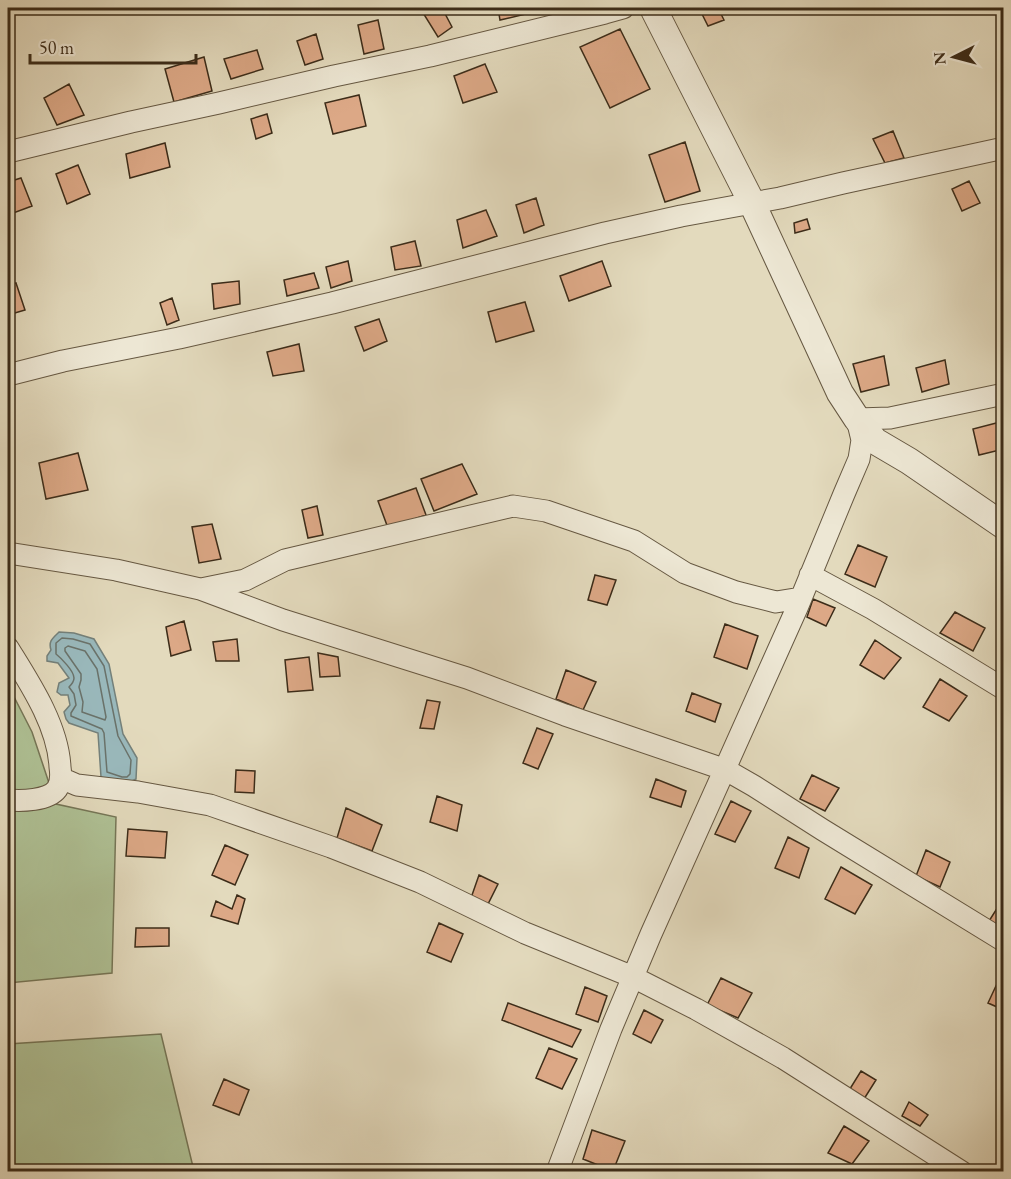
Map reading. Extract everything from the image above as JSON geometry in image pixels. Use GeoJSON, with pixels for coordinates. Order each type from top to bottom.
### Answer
{"type":"FeatureCollection","features":[{"type":"Feature","properties":{"kind":"street"},"geometry":{"type":"LineString","coordinates":[[8,152],[120,124],[430,56],[623,8]]}},
{"type":"Feature","properties":{"kind":"street"},"geometry":{"type":"LineString","coordinates":[[652,8],[752,203],[840,393],[857,419],[875,441],[909,461],[1004,526]]}},
{"type":"Feature","properties":{"kind":"street"},"geometry":{"type":"LineString","coordinates":[[8,375],[332,303],[605,233],[1004,148]]}},
{"type":"Feature","properties":{"kind":"street"},"geometry":{"type":"LineString","coordinates":[[857,419],[890,418],[1004,394]]}},
{"type":"Feature","properties":{"kind":"street"},"geometry":{"type":"LineString","coordinates":[[557,1172],[633,977],[726,770],[860,459],[862,440],[857,419]]}},
{"type":"Feature","properties":{"kind":"street"},"geometry":{"type":"LineString","coordinates":[[200,589],[245,580],[285,560],[513,506],[546,511],[634,541],[685,573],[736,592],[776,602],[801,598]]}},
{"type":"Feature","properties":{"kind":"street"},"geometry":{"type":"LineString","coordinates":[[8,553],[116,570],[200,589],[284,620],[467,678],[565,715],[726,770],[1004,940]]}},
{"type":"Feature","properties":{"kind":"street"},"geometry":{"type":"LineString","coordinates":[[810,575],[873,609],[1004,689]]}},
{"type":"Feature","properties":{"kind":"street"},"geometry":{"type":"LineString","coordinates":[[8,648],[54,732],[60,754],[61,778],[56,790],[45,797],[21,801],[8,800]]}},
{"type":"Feature","properties":{"kind":"street"},"geometry":{"type":"LineString","coordinates":[[61,778],[77,785],[138,792],[210,805],[332,846],[420,882],[525,933],[633,977],[696,1009],[783,1058],[962,1172]]}},
{"type":"Feature","properties":{"kind":"green space"},"geometry":{"type":"Polygon","coordinates":[[[8,685],[32,732],[56,804],[116,817],[112,973],[8,983],[8,685]]]}},
{"type":"Feature","properties":{"kind":"green space"},"geometry":{"type":"Polygon","coordinates":[[[161,1034],[194,1171],[8,1171],[8,1044],[161,1034]]]}},
{"type":"Feature","properties":{"kind":"water"},"geometry":{"type":"Polygon","coordinates":[[[59,632],[74,633],[94,639],[109,664],[123,734],[137,758],[136,779],[127,783],[119,783],[101,777],[98,733],[69,723],[66,719],[64,712],[70,705],[68,695],[61,695],[57,692],[59,683],[69,678],[58,663],[47,661],[51,642],[59,632]]]}},
{"type":"Feature","properties":{"kind":"building"},"geometry":{"type":"Polygon","coordinates":[[[420,8],[442,8],[452,27],[438,37],[420,8]]]}},
{"type":"Feature","properties":{"kind":"building"},"geometry":{"type":"Polygon","coordinates":[[[498,8],[526,8],[526,14],[500,20],[498,8]]]}},
{"type":"Feature","properties":{"kind":"building"},"geometry":{"type":"Polygon","coordinates":[[[699,8],[718,8],[724,20],[708,26],[699,8]]]}},
{"type":"Feature","properties":{"kind":"building"},"geometry":{"type":"Polygon","coordinates":[[[378,20],[384,49],[364,54],[358,25],[378,20]]]}},
{"type":"Feature","properties":{"kind":"building"},"geometry":{"type":"Polygon","coordinates":[[[620,29],[650,89],[610,108],[580,47],[620,29]]]}},
{"type":"Feature","properties":{"kind":"building"},"geometry":{"type":"Polygon","coordinates":[[[316,34],[323,59],[305,65],[297,41],[316,34]]]}},
{"type":"Feature","properties":{"kind":"building"},"geometry":{"type":"Polygon","coordinates":[[[257,50],[263,69],[231,79],[224,59],[257,50]]]}},
{"type":"Feature","properties":{"kind":"building"},"geometry":{"type":"Polygon","coordinates":[[[204,57],[212,91],[174,102],[165,69],[204,57]]]}},
{"type":"Feature","properties":{"kind":"building"},"geometry":{"type":"Polygon","coordinates":[[[485,64],[497,92],[463,103],[454,76],[485,64]]]}},
{"type":"Feature","properties":{"kind":"building"},"geometry":{"type":"Polygon","coordinates":[[[69,84],[84,115],[57,125],[44,98],[69,84]]]}},
{"type":"Feature","properties":{"kind":"building"},"geometry":{"type":"Polygon","coordinates":[[[359,95],[366,126],[333,134],[325,103],[359,95]]]}},
{"type":"Feature","properties":{"kind":"building"},"geometry":{"type":"Polygon","coordinates":[[[267,114],[272,133],[256,139],[251,119],[267,114]]]}},
{"type":"Feature","properties":{"kind":"building"},"geometry":{"type":"Polygon","coordinates":[[[893,131],[904,158],[885,163],[873,139],[893,131]]]}},
{"type":"Feature","properties":{"kind":"building"},"geometry":{"type":"Polygon","coordinates":[[[685,142],[700,191],[665,202],[649,155],[685,142]]]}},
{"type":"Feature","properties":{"kind":"building"},"geometry":{"type":"Polygon","coordinates":[[[165,143],[170,167],[130,178],[126,154],[165,143]]]}},
{"type":"Feature","properties":{"kind":"building"},"geometry":{"type":"Polygon","coordinates":[[[78,165],[90,194],[67,204],[56,174],[78,165]]]}},
{"type":"Feature","properties":{"kind":"building"},"geometry":{"type":"Polygon","coordinates":[[[21,178],[32,206],[8,215],[8,182],[21,178]]]}},
{"type":"Feature","properties":{"kind":"building"},"geometry":{"type":"Polygon","coordinates":[[[969,181],[980,203],[962,211],[952,189],[969,181]]]}},
{"type":"Feature","properties":{"kind":"building"},"geometry":{"type":"Polygon","coordinates":[[[536,198],[544,225],[524,233],[516,205],[536,198]]]}},
{"type":"Feature","properties":{"kind":"building"},"geometry":{"type":"Polygon","coordinates":[[[486,210],[497,236],[463,248],[457,220],[486,210]]]}},
{"type":"Feature","properties":{"kind":"building"},"geometry":{"type":"Polygon","coordinates":[[[807,219],[810,229],[795,233],[794,223],[807,219]]]}},
{"type":"Feature","properties":{"kind":"building"},"geometry":{"type":"Polygon","coordinates":[[[415,241],[421,266],[395,270],[391,247],[415,241]]]}},
{"type":"Feature","properties":{"kind":"building"},"geometry":{"type":"Polygon","coordinates":[[[348,261],[352,281],[331,288],[326,267],[348,261]]]}},
{"type":"Feature","properties":{"kind":"building"},"geometry":{"type":"Polygon","coordinates":[[[602,261],[611,286],[569,301],[560,276],[602,261]]]}},
{"type":"Feature","properties":{"kind":"building"},"geometry":{"type":"Polygon","coordinates":[[[314,273],[319,288],[287,296],[284,280],[314,273]]]}},
{"type":"Feature","properties":{"kind":"building"},"geometry":{"type":"Polygon","coordinates":[[[239,281],[240,304],[214,309],[212,284],[239,281]]]}},
{"type":"Feature","properties":{"kind":"building"},"geometry":{"type":"Polygon","coordinates":[[[16,283],[25,310],[8,315],[8,285],[16,283]]]}},
{"type":"Feature","properties":{"kind":"building"},"geometry":{"type":"Polygon","coordinates":[[[172,298],[179,320],[167,325],[160,303],[172,298]]]}},
{"type":"Feature","properties":{"kind":"building"},"geometry":{"type":"Polygon","coordinates":[[[525,302],[534,331],[496,342],[488,312],[525,302]]]}},
{"type":"Feature","properties":{"kind":"building"},"geometry":{"type":"Polygon","coordinates":[[[379,319],[387,341],[364,351],[355,327],[379,319]]]}},
{"type":"Feature","properties":{"kind":"building"},"geometry":{"type":"Polygon","coordinates":[[[299,344],[304,371],[273,376],[267,352],[299,344]]]}},
{"type":"Feature","properties":{"kind":"building"},"geometry":{"type":"Polygon","coordinates":[[[884,356],[889,385],[861,392],[853,364],[884,356]]]}},
{"type":"Feature","properties":{"kind":"building"},"geometry":{"type":"Polygon","coordinates":[[[945,360],[949,384],[922,392],[916,368],[945,360]]]}},
{"type":"Feature","properties":{"kind":"building"},"geometry":{"type":"Polygon","coordinates":[[[1004,421],[1004,449],[979,455],[973,429],[1004,421]]]}},
{"type":"Feature","properties":{"kind":"building"},"geometry":{"type":"Polygon","coordinates":[[[78,453],[88,490],[46,499],[39,463],[78,453]]]}},
{"type":"Feature","properties":{"kind":"building"},"geometry":{"type":"Polygon","coordinates":[[[462,464],[477,494],[434,511],[421,479],[462,464]]]}},
{"type":"Feature","properties":{"kind":"building"},"geometry":{"type":"Polygon","coordinates":[[[416,488],[426,515],[388,528],[378,501],[416,488]]]}},
{"type":"Feature","properties":{"kind":"building"},"geometry":{"type":"Polygon","coordinates":[[[317,506],[323,535],[308,538],[302,510],[317,506]]]}},
{"type":"Feature","properties":{"kind":"building"},"geometry":{"type":"Polygon","coordinates":[[[212,524],[221,559],[199,563],[192,527],[212,524]]]}},
{"type":"Feature","properties":{"kind":"building"},"geometry":{"type":"Polygon","coordinates":[[[858,545],[887,557],[875,587],[845,574],[858,545]]]}},
{"type":"Feature","properties":{"kind":"building"},"geometry":{"type":"Polygon","coordinates":[[[595,575],[616,580],[607,605],[588,600],[595,575]]]}},
{"type":"Feature","properties":{"kind":"building"},"geometry":{"type":"Polygon","coordinates":[[[813,599],[835,608],[826,626],[807,617],[813,599]]]}},
{"type":"Feature","properties":{"kind":"building"},"geometry":{"type":"Polygon","coordinates":[[[955,612],[985,628],[973,651],[940,633],[955,612]]]}},
{"type":"Feature","properties":{"kind":"building"},"geometry":{"type":"Polygon","coordinates":[[[184,621],[191,650],[171,656],[166,627],[184,621]]]}},
{"type":"Feature","properties":{"kind":"building"},"geometry":{"type":"Polygon","coordinates":[[[725,624],[758,636],[747,669],[714,657],[725,624]]]}},
{"type":"Feature","properties":{"kind":"building"},"geometry":{"type":"Polygon","coordinates":[[[237,639],[239,661],[216,661],[213,642],[237,639]]]}},
{"type":"Feature","properties":{"kind":"building"},"geometry":{"type":"Polygon","coordinates":[[[875,640],[901,658],[884,679],[860,665],[875,640]]]}},
{"type":"Feature","properties":{"kind":"building"},"geometry":{"type":"Polygon","coordinates":[[[318,653],[338,657],[340,676],[320,677],[318,653]]]}},
{"type":"Feature","properties":{"kind":"building"},"geometry":{"type":"Polygon","coordinates":[[[309,657],[313,690],[288,692],[285,660],[309,657]]]}},
{"type":"Feature","properties":{"kind":"building"},"geometry":{"type":"Polygon","coordinates":[[[566,670],[596,682],[583,710],[556,699],[566,670]]]}},
{"type":"Feature","properties":{"kind":"building"},"geometry":{"type":"Polygon","coordinates":[[[940,679],[967,696],[949,721],[923,707],[940,679]]]}},
{"type":"Feature","properties":{"kind":"building"},"geometry":{"type":"Polygon","coordinates":[[[692,693],[721,704],[715,722],[686,711],[692,693]]]}},
{"type":"Feature","properties":{"kind":"building"},"geometry":{"type":"Polygon","coordinates":[[[427,700],[440,702],[434,729],[420,728],[427,700]]]}},
{"type":"Feature","properties":{"kind":"building"},"geometry":{"type":"Polygon","coordinates":[[[537,728],[553,734],[538,769],[523,763],[537,728]]]}},
{"type":"Feature","properties":{"kind":"building"},"geometry":{"type":"Polygon","coordinates":[[[236,770],[255,771],[254,793],[235,792],[236,770]]]}},
{"type":"Feature","properties":{"kind":"building"},"geometry":{"type":"Polygon","coordinates":[[[812,775],[839,788],[825,811],[800,799],[812,775]]]}},
{"type":"Feature","properties":{"kind":"building"},"geometry":{"type":"Polygon","coordinates":[[[656,779],[686,791],[681,807],[650,797],[656,779]]]}},
{"type":"Feature","properties":{"kind":"building"},"geometry":{"type":"Polygon","coordinates":[[[437,796],[462,805],[457,831],[430,822],[437,796]]]}},
{"type":"Feature","properties":{"kind":"building"},"geometry":{"type":"Polygon","coordinates":[[[731,801],[751,811],[735,842],[715,834],[731,801]]]}},
{"type":"Feature","properties":{"kind":"building"},"geometry":{"type":"Polygon","coordinates":[[[346,808],[382,825],[372,851],[337,838],[346,808]]]}},
{"type":"Feature","properties":{"kind":"building"},"geometry":{"type":"Polygon","coordinates":[[[128,829],[167,832],[165,858],[126,856],[128,829]]]}},
{"type":"Feature","properties":{"kind":"building"},"geometry":{"type":"Polygon","coordinates":[[[788,837],[809,848],[799,878],[775,868],[788,837]]]}},
{"type":"Feature","properties":{"kind":"building"},"geometry":{"type":"Polygon","coordinates":[[[225,845],[248,855],[235,885],[212,875],[225,845]]]}},
{"type":"Feature","properties":{"kind":"building"},"geometry":{"type":"Polygon","coordinates":[[[926,850],[950,862],[940,887],[916,876],[926,850]]]}},
{"type":"Feature","properties":{"kind":"building"},"geometry":{"type":"Polygon","coordinates":[[[841,867],[872,885],[855,914],[825,899],[841,867]]]}},
{"type":"Feature","properties":{"kind":"building"},"geometry":{"type":"Polygon","coordinates":[[[479,875],[498,884],[488,904],[471,898],[479,875]]]}},
{"type":"Feature","properties":{"kind":"building"},"geometry":{"type":"Polygon","coordinates":[[[237,895],[245,899],[238,924],[211,916],[216,901],[232,909],[237,895]]]}},
{"type":"Feature","properties":{"kind":"building"},"geometry":{"type":"Polygon","coordinates":[[[1004,899],[1004,930],[989,921],[1004,899]]]}},
{"type":"Feature","properties":{"kind":"building"},"geometry":{"type":"Polygon","coordinates":[[[439,923],[463,934],[451,962],[427,952],[439,923]]]}},
{"type":"Feature","properties":{"kind":"building"},"geometry":{"type":"Polygon","coordinates":[[[136,928],[169,928],[169,946],[135,947],[136,928]]]}},
{"type":"Feature","properties":{"kind":"building"},"geometry":{"type":"Polygon","coordinates":[[[1002,973],[1004,974],[1004,1010],[988,1003],[1002,973]]]}},
{"type":"Feature","properties":{"kind":"building"},"geometry":{"type":"Polygon","coordinates":[[[721,978],[752,993],[738,1018],[707,1005],[721,978]]]}},
{"type":"Feature","properties":{"kind":"building"},"geometry":{"type":"Polygon","coordinates":[[[585,987],[607,996],[598,1022],[576,1014],[585,987]]]}},
{"type":"Feature","properties":{"kind":"building"},"geometry":{"type":"Polygon","coordinates":[[[508,1003],[581,1030],[572,1047],[502,1020],[508,1003]]]}},
{"type":"Feature","properties":{"kind":"building"},"geometry":{"type":"Polygon","coordinates":[[[644,1010],[663,1020],[651,1043],[633,1034],[644,1010]]]}},
{"type":"Feature","properties":{"kind":"building"},"geometry":{"type":"Polygon","coordinates":[[[549,1048],[577,1059],[562,1089],[536,1078],[549,1048]]]}},
{"type":"Feature","properties":{"kind":"building"},"geometry":{"type":"Polygon","coordinates":[[[861,1071],[876,1080],[864,1099],[848,1092],[861,1071]]]}},
{"type":"Feature","properties":{"kind":"building"},"geometry":{"type":"Polygon","coordinates":[[[224,1079],[249,1090],[239,1115],[213,1105],[224,1079]]]}},
{"type":"Feature","properties":{"kind":"building"},"geometry":{"type":"Polygon","coordinates":[[[909,1102],[928,1115],[920,1126],[902,1116],[909,1102]]]}},
{"type":"Feature","properties":{"kind":"building"},"geometry":{"type":"Polygon","coordinates":[[[844,1126],[869,1141],[852,1164],[828,1153],[844,1126]]]}},
{"type":"Feature","properties":{"kind":"building"},"geometry":{"type":"Polygon","coordinates":[[[592,1130],[625,1141],[613,1171],[583,1159],[592,1130]]]}}]}
